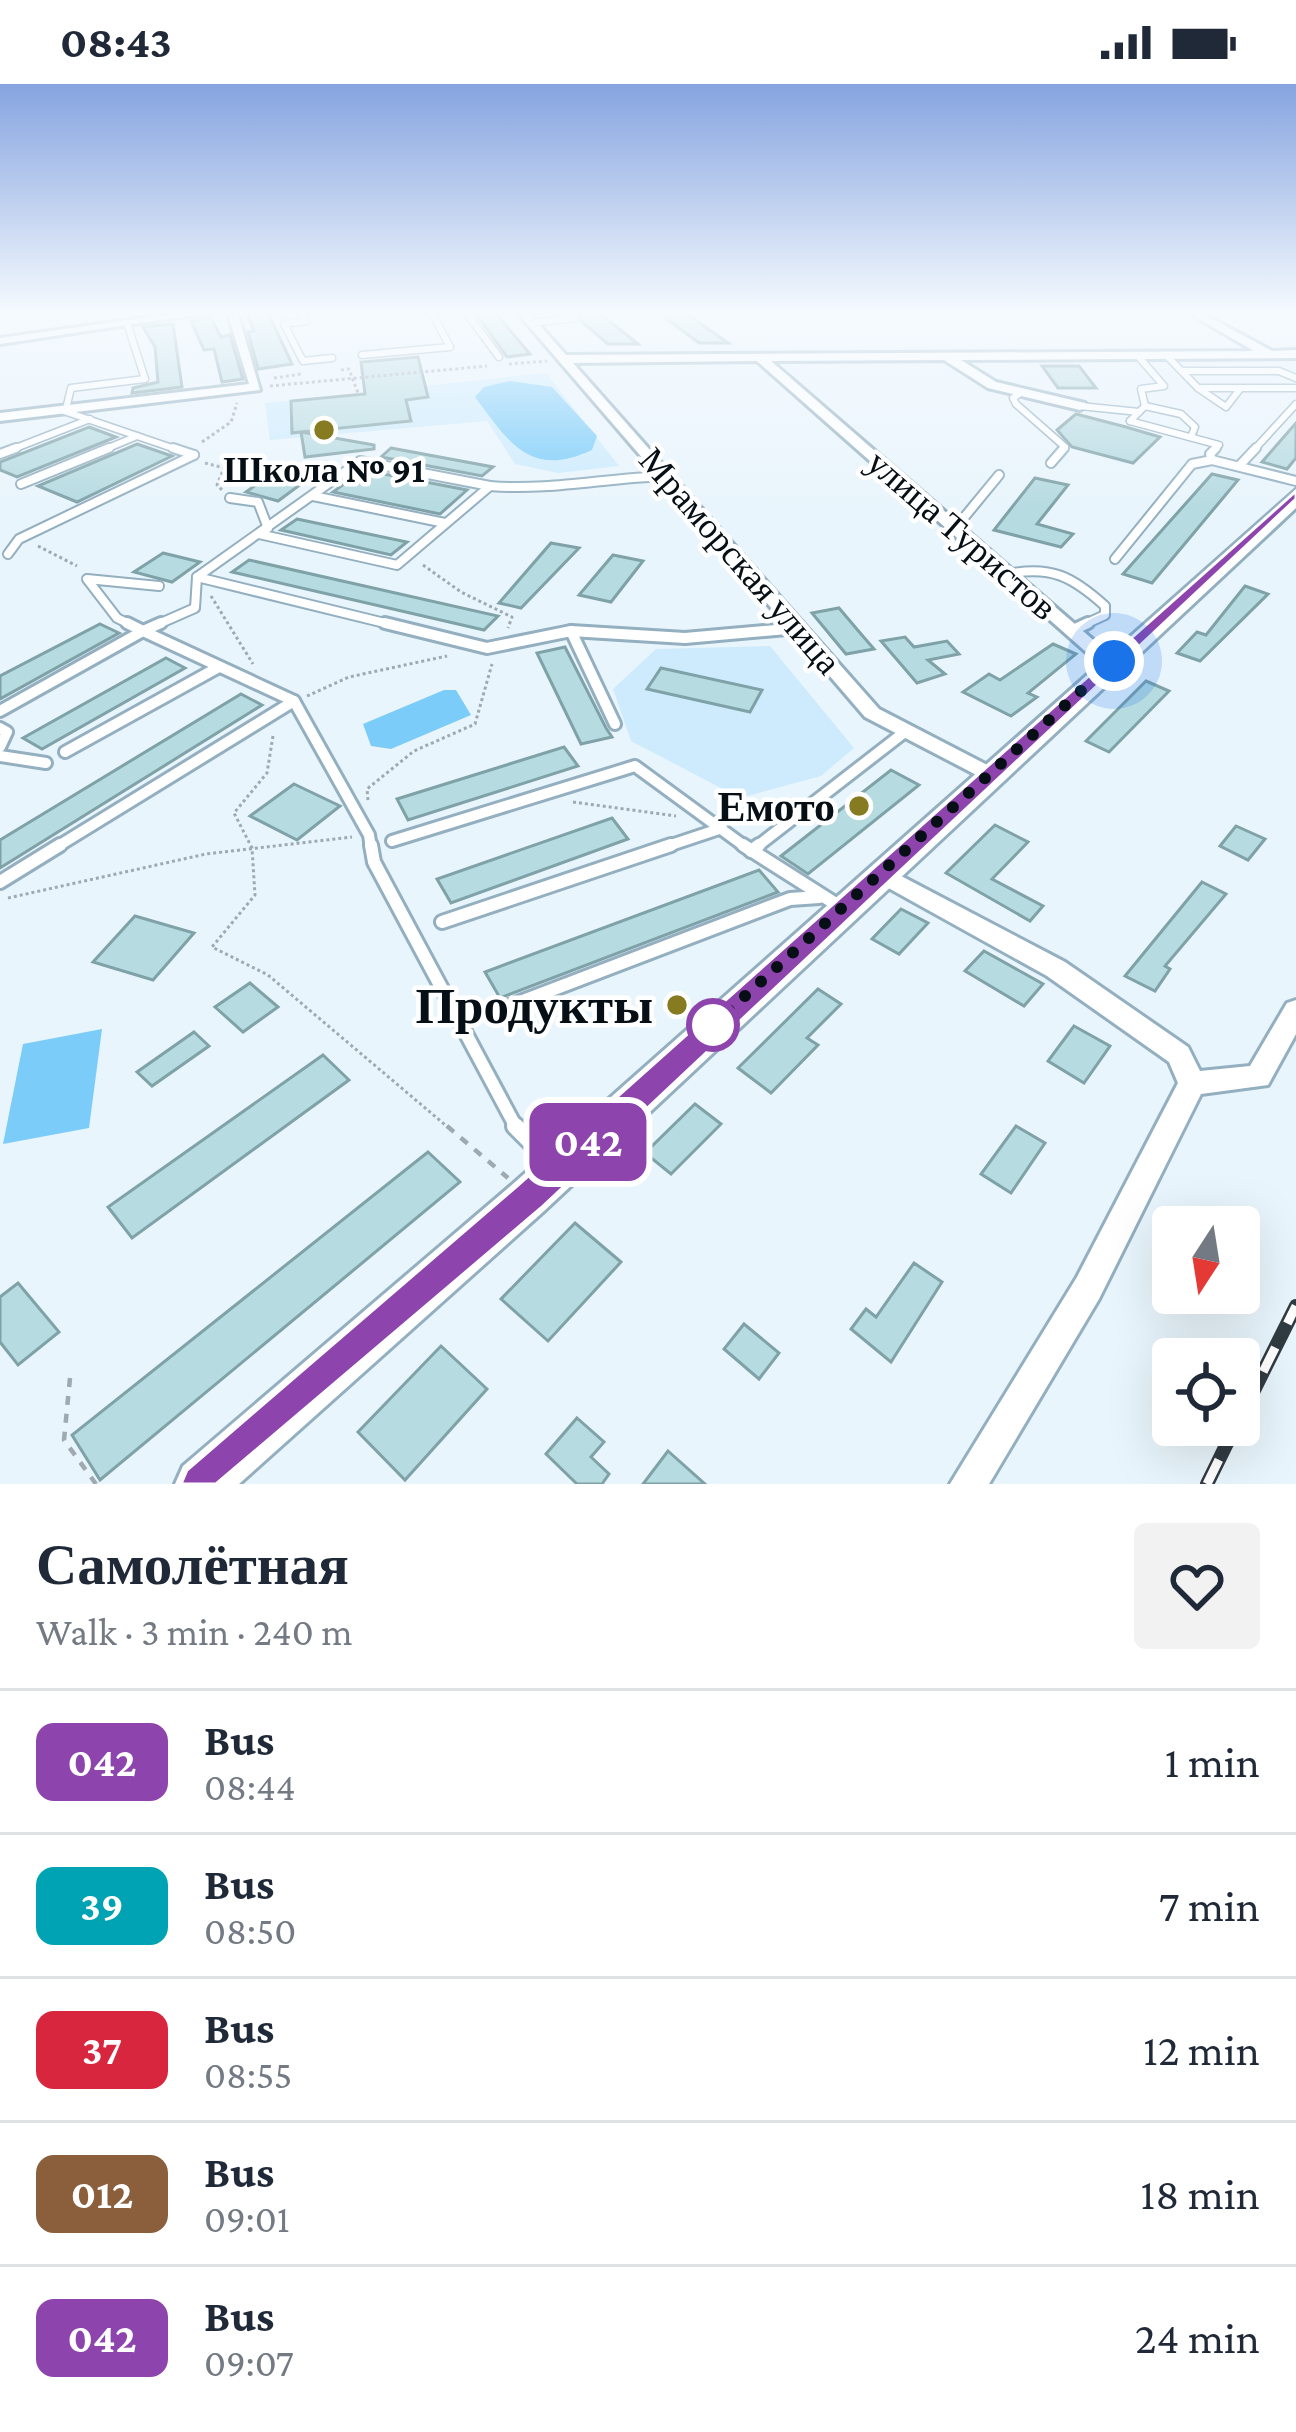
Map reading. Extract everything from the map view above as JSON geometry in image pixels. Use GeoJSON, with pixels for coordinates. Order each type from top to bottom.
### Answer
{"type":"FeatureCollection","features":[{"type":"Feature","properties":{"kind":"main road"},"geometry":{"type":"LineString","coordinates":[[201,1484],[559,1169],[832,902],[882,874],[1296,496]]}},
{"type":"Feature","properties":{"kind":"street"},"geometry":{"type":"LineString","coordinates":[[0,417],[256,388],[252,376]]}},
{"type":"Feature","properties":{"kind":"street","name":"Мраморская улица"},"geometry":{"type":"LineString","coordinates":[[579,376],[872,713],[988,774]]}},
{"type":"Feature","properties":{"kind":"street","name":"улица Туристов"},"geometry":{"type":"LineString","coordinates":[[781,376],[1100,655],[1114,661]]}},
{"type":"Feature","properties":{"kind":"street"},"geometry":{"type":"LineString","coordinates":[[979,376],[1019,394],[1080,406]]}},
{"type":"Feature","properties":{"kind":"street"},"geometry":{"type":"LineString","coordinates":[[882,874],[1056,969],[1179,1055],[1192,1082]]}},
{"type":"Feature","properties":{"kind":"street"},"geometry":{"type":"LineString","coordinates":[[1192,1082],[1258,1077],[1296,1010]]}},
{"type":"Feature","properties":{"kind":"street"},"geometry":{"type":"LineString","coordinates":[[968,1484],[1005,1430],[1151,1171],[1192,1082]]}},
{"type":"Feature","properties":{"kind":"lane"},"geometry":{"type":"LineString","coordinates":[[8,554],[20,539],[194,455],[63,409],[71,388],[145,376]]}},
{"type":"Feature","properties":{"kind":"lane"},"geometry":{"type":"LineString","coordinates":[[1156,376],[1164,386],[1141,389],[1142,409],[1130,421],[1219,445],[1210,454],[1212,460]]}},
{"type":"Feature","properties":{"kind":"lane"},"geometry":{"type":"LineString","coordinates":[[1188,376],[1226,407],[1240,389]]}},
{"type":"Feature","properties":{"kind":"lane"},"geometry":{"type":"LineString","coordinates":[[1198,388],[1296,388]]}},
{"type":"Feature","properties":{"kind":"lane"},"geometry":{"type":"LineString","coordinates":[[1019,394],[1013,398],[1016,404],[1065,447],[1051,463]]}},
{"type":"Feature","properties":{"kind":"lane"},"geometry":{"type":"LineString","coordinates":[[1239,466],[1296,404]]}},
{"type":"Feature","properties":{"kind":"lane"},"geometry":{"type":"LineString","coordinates":[[1080,406],[1181,414],[1195,427],[1191,437]]}},
{"type":"Feature","properties":{"kind":"lane"},"geometry":{"type":"LineString","coordinates":[[0,454],[90,419]]}},
{"type":"Feature","properties":{"kind":"lane"},"geometry":{"type":"LineString","coordinates":[[21,484],[137,436]]}},
{"type":"Feature","properties":{"kind":"lane"},"geometry":{"type":"LineString","coordinates":[[1115,559],[1192,464],[1212,460],[1296,481]]}},
{"type":"Feature","properties":{"kind":"lane"},"geometry":{"type":"LineString","coordinates":[[197,577],[360,461],[490,486],[542,490],[606,478],[665,476]]}},
{"type":"Feature","properties":{"kind":"lane"},"geometry":{"type":"LineString","coordinates":[[949,522],[962,520],[999,475]]}},
{"type":"Feature","properties":{"kind":"lane"},"geometry":{"type":"LineString","coordinates":[[264,531],[397,565],[490,486]]}},
{"type":"Feature","properties":{"kind":"lane"},"geometry":{"type":"LineString","coordinates":[[312,496],[445,523]]}},
{"type":"Feature","properties":{"kind":"lane"},"geometry":{"type":"LineString","coordinates":[[230,498],[258,502],[264,531]]}},
{"type":"Feature","properties":{"kind":"lane"},"geometry":{"type":"LineString","coordinates":[[1008,574],[1036,568],[1070,574],[1105,606],[1106,615],[1073,630]]}},
{"type":"Feature","properties":{"kind":"lane"},"geometry":{"type":"LineString","coordinates":[[197,577],[488,648],[571,631],[686,638],[798,628]]}},
{"type":"Feature","properties":{"kind":"lane"},"geometry":{"type":"LineString","coordinates":[[0,711],[143,631],[196,608],[197,577]]}},
{"type":"Feature","properties":{"kind":"lane"},"geometry":{"type":"LineString","coordinates":[[160,586],[87,579],[117,618],[294,701],[369,835],[374,862],[518,1132],[559,1169]]}},
{"type":"Feature","properties":{"kind":"lane"},"geometry":{"type":"LineString","coordinates":[[571,631],[616,724]]}},
{"type":"Feature","properties":{"kind":"lane"},"geometry":{"type":"LineString","coordinates":[[64,752],[217,668]]}},
{"type":"Feature","properties":{"kind":"lane"},"geometry":{"type":"LineString","coordinates":[[0,882],[294,701]]}},
{"type":"Feature","properties":{"kind":"lane"},"geometry":{"type":"LineString","coordinates":[[0,728],[7,732],[0,747]]}},
{"type":"Feature","properties":{"kind":"lane"},"geometry":{"type":"LineString","coordinates":[[751,851],[906,731]]}},
{"type":"Feature","properties":{"kind":"lane"},"geometry":{"type":"LineString","coordinates":[[0,756],[46,763]]}},
{"type":"Feature","properties":{"kind":"lane"},"geometry":{"type":"LineString","coordinates":[[392,841],[635,766],[751,851],[832,902]]}},
{"type":"Feature","properties":{"kind":"lane"},"geometry":{"type":"LineString","coordinates":[[442,922],[722,828]]}},
{"type":"Feature","properties":{"kind":"lane"},"geometry":{"type":"LineString","coordinates":[[500,1010],[790,899],[832,902]]}},
{"type":"Feature","properties":{"kind":"path"},"geometry":{"type":"LineString","coordinates":[[256,388],[380,376]]}},
{"type":"Feature","properties":{"kind":"path"},"geometry":{"type":"LineString","coordinates":[[352,379],[358,393]]}},
{"type":"Feature","properties":{"kind":"path"},"geometry":{"type":"LineString","coordinates":[[184,452],[224,431],[238,411],[235,390]]}},
{"type":"Feature","properties":{"kind":"path"},"geometry":{"type":"LineString","coordinates":[[224,468],[360,461]]}},
{"type":"Feature","properties":{"kind":"path"},"geometry":{"type":"LineString","coordinates":[[20,539],[88,573]]}},
{"type":"Feature","properties":{"kind":"path"},"geometry":{"type":"LineString","coordinates":[[369,835],[368,789],[414,751],[475,724],[512,616],[404,558]]}},
{"type":"Feature","properties":{"kind":"path"},"geometry":{"type":"LineString","coordinates":[[197,577],[253,664]]}},
{"type":"Feature","properties":{"kind":"path"},"geometry":{"type":"LineString","coordinates":[[294,701],[349,677],[446,656]]}},
{"type":"Feature","properties":{"kind":"path"},"geometry":{"type":"LineString","coordinates":[[276,712],[268,773],[234,813],[252,848],[255,896],[212,947],[268,975],[509,1179]]}},
{"type":"Feature","properties":{"kind":"path"},"geometry":{"type":"LineString","coordinates":[[70,1378],[64,1440],[96,1484]]}},
{"type":"Feature","properties":{"kind":"shaded area","name":"Школа № 91"},"geometry":{"type":"Polygon","coordinates":[[[549,376],[619,466],[558,473],[515,464],[487,421],[270,440],[265,403],[549,376]]]}},
{"type":"Feature","properties":{"kind":"shaded area"},"geometry":{"type":"Polygon","coordinates":[[[510,381],[552,387],[597,436],[592,450],[552,460],[536,458],[510,441],[475,397],[484,387],[510,381]]]}},
{"type":"Feature","properties":{"kind":"shaded area"},"geometry":{"type":"Polygon","coordinates":[[[770,646],[854,748],[821,776],[740,798],[631,741],[613,689],[656,649],[770,646]]]}},
{"type":"Feature","properties":{"kind":"shaded area"},"geometry":{"type":"Polygon","coordinates":[[[444,690],[456,690],[471,715],[391,749],[371,746],[363,724],[444,690]]]}},
{"type":"Feature","properties":{"kind":"shaded area"},"geometry":{"type":"Polygon","coordinates":[[[102,1029],[89,1128],[3,1144],[23,1044],[102,1029]]]}},
{"type":"Feature","properties":{"kind":"building"},"geometry":{"type":"Polygon","coordinates":[[[158,376],[180,376],[182,387],[132,393],[133,388],[158,382],[158,376]]]}},
{"type":"Feature","properties":{"kind":"building"},"geometry":{"type":"Polygon","coordinates":[[[221,376],[243,379],[222,382],[221,376]]]}},
{"type":"Feature","properties":{"kind":"building"},"geometry":{"type":"Polygon","coordinates":[[[363,376],[423,376],[428,397],[406,400],[411,421],[292,433],[291,401],[365,394],[363,376]]]}},
{"type":"Feature","properties":{"kind":"building"},"geometry":{"type":"Polygon","coordinates":[[[1050,376],[1087,376],[1096,388],[1058,388],[1050,376]]]}},
{"type":"Feature","properties":{"kind":"building"},"geometry":{"type":"Polygon","coordinates":[[[1076,414],[1160,437],[1133,463],[1072,447],[1057,430],[1076,414]]]}},
{"type":"Feature","properties":{"kind":"building"},"geometry":{"type":"Polygon","coordinates":[[[1296,423],[1296,458],[1287,469],[1262,462],[1296,423]]]}},
{"type":"Feature","properties":{"kind":"building"},"geometry":{"type":"Polygon","coordinates":[[[89,427],[116,437],[17,477],[0,470],[0,462],[89,427]]]}},
{"type":"Feature","properties":{"kind":"building"},"geometry":{"type":"Polygon","coordinates":[[[301,432],[374,445],[374,449],[305,457],[301,432]]]}},
{"type":"Feature","properties":{"kind":"building"},"geometry":{"type":"Polygon","coordinates":[[[137,444],[172,456],[77,502],[38,486],[137,444]]]}},
{"type":"Feature","properties":{"kind":"building"},"geometry":{"type":"Polygon","coordinates":[[[391,448],[493,467],[482,476],[381,457],[391,448]]]}},
{"type":"Feature","properties":{"kind":"building"},"geometry":{"type":"Polygon","coordinates":[[[363,470],[467,490],[440,514],[333,492],[363,470]]]}},
{"type":"Feature","properties":{"kind":"building"},"geometry":{"type":"Polygon","coordinates":[[[1212,474],[1238,480],[1152,583],[1123,574],[1212,474]]]}},
{"type":"Feature","properties":{"kind":"building"},"geometry":{"type":"Polygon","coordinates":[[[267,477],[301,484],[278,501],[246,492],[267,477]]]}},
{"type":"Feature","properties":{"kind":"building"},"geometry":{"type":"Polygon","coordinates":[[[1035,478],[1068,485],[1037,524],[1073,534],[1061,547],[994,530],[1035,478]]]}},
{"type":"Feature","properties":{"kind":"building"},"geometry":{"type":"Polygon","coordinates":[[[297,519],[407,542],[391,555],[281,530],[297,519]]]}},
{"type":"Feature","properties":{"kind":"building"},"geometry":{"type":"Polygon","coordinates":[[[551,543],[579,548],[521,608],[499,603],[551,543]]]}},
{"type":"Feature","properties":{"kind":"building"},"geometry":{"type":"Polygon","coordinates":[[[163,553],[200,562],[172,582],[134,572],[163,553]]]}},
{"type":"Feature","properties":{"kind":"building"},"geometry":{"type":"Polygon","coordinates":[[[613,555],[643,561],[611,602],[579,595],[613,555]]]}},
{"type":"Feature","properties":{"kind":"building"},"geometry":{"type":"Polygon","coordinates":[[[249,560],[498,616],[484,630],[232,572],[249,560]]]}},
{"type":"Feature","properties":{"kind":"building"},"geometry":{"type":"Polygon","coordinates":[[[1245,586],[1268,594],[1200,661],[1177,653],[1197,632],[1206,635],[1245,586]]]}},
{"type":"Feature","properties":{"kind":"building"},"geometry":{"type":"Polygon","coordinates":[[[839,608],[874,649],[846,654],[812,613],[839,608]]]}},
{"type":"Feature","properties":{"kind":"building"},"geometry":{"type":"Polygon","coordinates":[[[100,624],[119,633],[0,699],[0,676],[100,624]]]}},
{"type":"Feature","properties":{"kind":"building"},"geometry":{"type":"Polygon","coordinates":[[[905,637],[914,647],[947,641],[959,654],[928,660],[945,674],[917,683],[881,641],[905,637]]]}},
{"type":"Feature","properties":{"kind":"building"},"geometry":{"type":"Polygon","coordinates":[[[1053,644],[1076,654],[1028,693],[1037,697],[1011,716],[963,692],[989,674],[1000,680],[1053,644]]]}},
{"type":"Feature","properties":{"kind":"building"},"geometry":{"type":"Polygon","coordinates":[[[565,647],[612,737],[581,744],[537,653],[565,647]]]}},
{"type":"Feature","properties":{"kind":"building"},"geometry":{"type":"Polygon","coordinates":[[[166,658],[185,668],[42,749],[23,738],[166,658]]]}},
{"type":"Feature","properties":{"kind":"building"},"geometry":{"type":"Polygon","coordinates":[[[661,668],[762,690],[750,712],[647,689],[661,668]]]}},
{"type":"Feature","properties":{"kind":"building"},"geometry":{"type":"Polygon","coordinates":[[[1146,681],[1169,691],[1109,752],[1086,741],[1146,681]]]}},
{"type":"Feature","properties":{"kind":"building"},"geometry":{"type":"Polygon","coordinates":[[[241,694],[262,705],[0,868],[0,840],[241,694]]]}},
{"type":"Feature","properties":{"kind":"building"},"geometry":{"type":"Polygon","coordinates":[[[564,747],[578,766],[408,820],[397,799],[564,747]]]}},
{"type":"Feature","properties":{"kind":"building"},"geometry":{"type":"Polygon","coordinates":[[[891,770],[919,785],[808,874],[781,856],[891,770]]]}},
{"type":"Feature","properties":{"kind":"building"},"geometry":{"type":"Polygon","coordinates":[[[294,784],[340,806],[297,840],[250,816],[294,784]]]}},
{"type":"Feature","properties":{"kind":"building"},"geometry":{"type":"Polygon","coordinates":[[[612,818],[628,839],[451,903],[437,879],[612,818]]]}},
{"type":"Feature","properties":{"kind":"building"},"geometry":{"type":"Polygon","coordinates":[[[995,825],[1028,842],[992,879],[1043,906],[1030,921],[946,873],[995,825]]]}},
{"type":"Feature","properties":{"kind":"building"},"geometry":{"type":"Polygon","coordinates":[[[1236,826],[1265,839],[1248,860],[1220,846],[1236,826]]]}},
{"type":"Feature","properties":{"kind":"building"},"geometry":{"type":"Polygon","coordinates":[[[759,870],[778,892],[500,998],[485,972],[759,870]]]}},
{"type":"Feature","properties":{"kind":"building"},"geometry":{"type":"Polygon","coordinates":[[[1202,882],[1226,894],[1165,966],[1170,969],[1155,991],[1125,976],[1202,882]]]}},
{"type":"Feature","properties":{"kind":"building"},"geometry":{"type":"Polygon","coordinates":[[[901,909],[928,923],[899,954],[872,939],[901,909]]]}},
{"type":"Feature","properties":{"kind":"building"},"geometry":{"type":"Polygon","coordinates":[[[135,916],[194,933],[153,980],[93,962],[135,916]]]}},
{"type":"Feature","properties":{"kind":"building"},"geometry":{"type":"Polygon","coordinates":[[[984,951],[1043,984],[1024,1006],[965,971],[984,951]]]}},
{"type":"Feature","properties":{"kind":"building"},"geometry":{"type":"Polygon","coordinates":[[[250,983],[278,1007],[243,1032],[215,1007],[250,983]]]}},
{"type":"Feature","properties":{"kind":"building"},"geometry":{"type":"Polygon","coordinates":[[[818,989],[841,1004],[807,1038],[818,1045],[771,1093],[738,1068],[818,989]]]}},
{"type":"Feature","properties":{"kind":"building"},"geometry":{"type":"Polygon","coordinates":[[[1074,1026],[1110,1046],[1084,1083],[1048,1061],[1074,1026]]]}},
{"type":"Feature","properties":{"kind":"building"},"geometry":{"type":"Polygon","coordinates":[[[194,1032],[209,1046],[152,1086],[137,1072],[194,1032]]]}},
{"type":"Feature","properties":{"kind":"building"},"geometry":{"type":"Polygon","coordinates":[[[323,1055],[349,1080],[132,1238],[108,1207],[323,1055]]]}},
{"type":"Feature","properties":{"kind":"building"},"geometry":{"type":"Polygon","coordinates":[[[695,1104],[721,1124],[671,1174],[645,1153],[695,1104]]]}},
{"type":"Feature","properties":{"kind":"building"},"geometry":{"type":"Polygon","coordinates":[[[1016,1126],[1045,1143],[1011,1193],[981,1174],[1016,1126]]]}},
{"type":"Feature","properties":{"kind":"building"},"geometry":{"type":"Polygon","coordinates":[[[428,1152],[460,1182],[100,1480],[72,1435],[428,1152]]]}},
{"type":"Feature","properties":{"kind":"building"},"geometry":{"type":"Polygon","coordinates":[[[575,1223],[621,1262],[548,1341],[501,1299],[575,1223]]]}},
{"type":"Feature","properties":{"kind":"building"},"geometry":{"type":"Polygon","coordinates":[[[914,1263],[942,1282],[891,1362],[851,1329],[866,1309],[876,1317],[914,1263]]]}},
{"type":"Feature","properties":{"kind":"building"},"geometry":{"type":"Polygon","coordinates":[[[18,1283],[59,1332],[18,1365],[0,1342],[0,1297],[18,1283]]]}},
{"type":"Feature","properties":{"kind":"building"},"geometry":{"type":"Polygon","coordinates":[[[744,1324],[779,1353],[759,1379],[724,1349],[744,1324]]]}},
{"type":"Feature","properties":{"kind":"building"},"geometry":{"type":"Polygon","coordinates":[[[441,1346],[487,1389],[405,1480],[358,1432],[441,1346]]]}},
{"type":"Feature","properties":{"kind":"building"},"geometry":{"type":"Polygon","coordinates":[[[577,1418],[604,1442],[591,1457],[609,1474],[602,1484],[577,1484],[546,1454],[577,1418]]]}},
{"type":"Feature","properties":{"kind":"building"},"geometry":{"type":"Polygon","coordinates":[[[668,1451],[705,1484],[643,1484],[668,1451]]]}},
{"type":"Feature","properties":{"kind":"railway"},"geometry":{"type":"LineString","coordinates":[[1260,1378],[1296,1306]]}},
{"type":"Feature","properties":{"kind":"railway"},"geometry":{"type":"LineString","coordinates":[[1207,1484],[1226,1446]]}},
{"type":"Feature","properties":{"kind":"bus line","name":"042"},"geometry":{"type":"LineString","coordinates":[[201,1484],[529,1197],[1296,496]]}},
{"type":"Feature","properties":{"kind":"place","name":"Школа № 91"},"geometry":{"type":"Point","coordinates":[324,430]}},
{"type":"Feature","properties":{"kind":"place","name":"Емото"},"geometry":{"type":"Point","coordinates":[859,806]}},
{"type":"Feature","properties":{"kind":"place","name":"Продукты"},"geometry":{"type":"Point","coordinates":[677,1005]}},
{"type":"Feature","properties":{"kind":"route"},"geometry":{"type":"LineString","coordinates":[[713,1025],[1114,661]]}}]}
